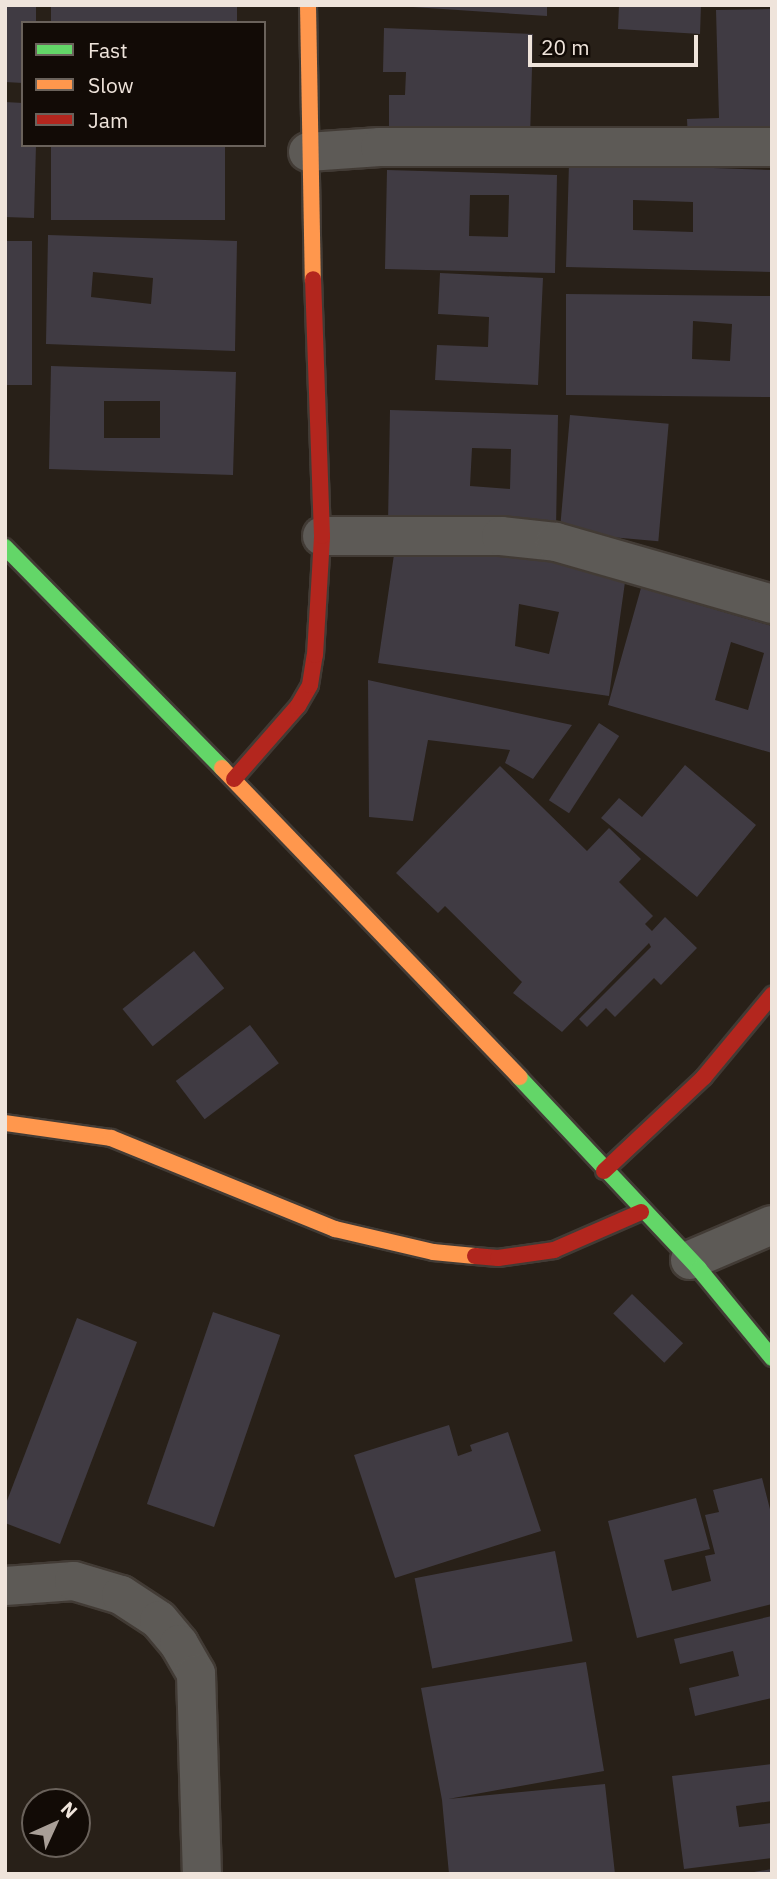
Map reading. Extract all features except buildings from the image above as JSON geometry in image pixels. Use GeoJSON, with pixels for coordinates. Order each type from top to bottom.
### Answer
{"type":"FeatureCollection","features":[{"type":"Feature","properties":{"kind":"street"},"geometry":{"type":"LineString","coordinates":[[234,779],[298,706],[310,685],[322,537],[307,152],[308,5]]}},
{"type":"Feature","properties":{"kind":"street"},"geometry":{"type":"LineString","coordinates":[[307,152],[380,147],[772,147]]}},
{"type":"Feature","properties":{"kind":"street"},"geometry":{"type":"LineString","coordinates":[[322,537],[501,536],[555,542],[772,604]]}},
{"type":"Feature","properties":{"kind":"street"},"geometry":{"type":"LineString","coordinates":[[5,547],[386,935],[641,1212],[690,1260],[772,1358]]}},
{"type":"Feature","properties":{"kind":"street"},"geometry":{"type":"LineString","coordinates":[[604,1171],[704,1077],[772,995]]}},
{"type":"Feature","properties":{"kind":"street"},"geometry":{"type":"LineString","coordinates":[[5,1123],[111,1138],[334,1229],[433,1252],[498,1258],[554,1250],[641,1212]]}},
{"type":"Feature","properties":{"kind":"street"},"geometry":{"type":"LineString","coordinates":[[690,1260],[772,1225]]}},
{"type":"Feature","properties":{"kind":"street"},"geometry":{"type":"LineString","coordinates":[[5,1586],[74,1581],[121,1595],[159,1620],[179,1644],[196,1674],[202,1874]]}},
{"type":"Feature","properties":{"kind":"traffic: fast"},"geometry":{"type":"LineString","coordinates":[[5,547],[222,768]]}},
{"type":"Feature","properties":{"kind":"traffic: fast"},"geometry":{"type":"LineString","coordinates":[[519,1077],[699,1269],[772,1358]]}},
{"type":"Feature","properties":{"kind":"traffic: slow"},"geometry":{"type":"LineString","coordinates":[[308,5],[313,279]]}},
{"type":"Feature","properties":{"kind":"traffic: slow"},"geometry":{"type":"LineString","coordinates":[[222,768],[519,1077]]}},
{"type":"Feature","properties":{"kind":"traffic: slow"},"geometry":{"type":"LineString","coordinates":[[5,1123],[111,1138],[335,1229],[433,1252],[475,1256]]}},
{"type":"Feature","properties":{"kind":"traffic: jam"},"geometry":{"type":"LineString","coordinates":[[234,779],[298,706],[310,685],[315,655],[322,536],[313,279]]}},
{"type":"Feature","properties":{"kind":"traffic: jam"},"geometry":{"type":"LineString","coordinates":[[604,1171],[704,1077],[772,995]]}},
{"type":"Feature","properties":{"kind":"traffic: jam"},"geometry":{"type":"LineString","coordinates":[[475,1256],[498,1258],[554,1250],[641,1212]]}}]}
